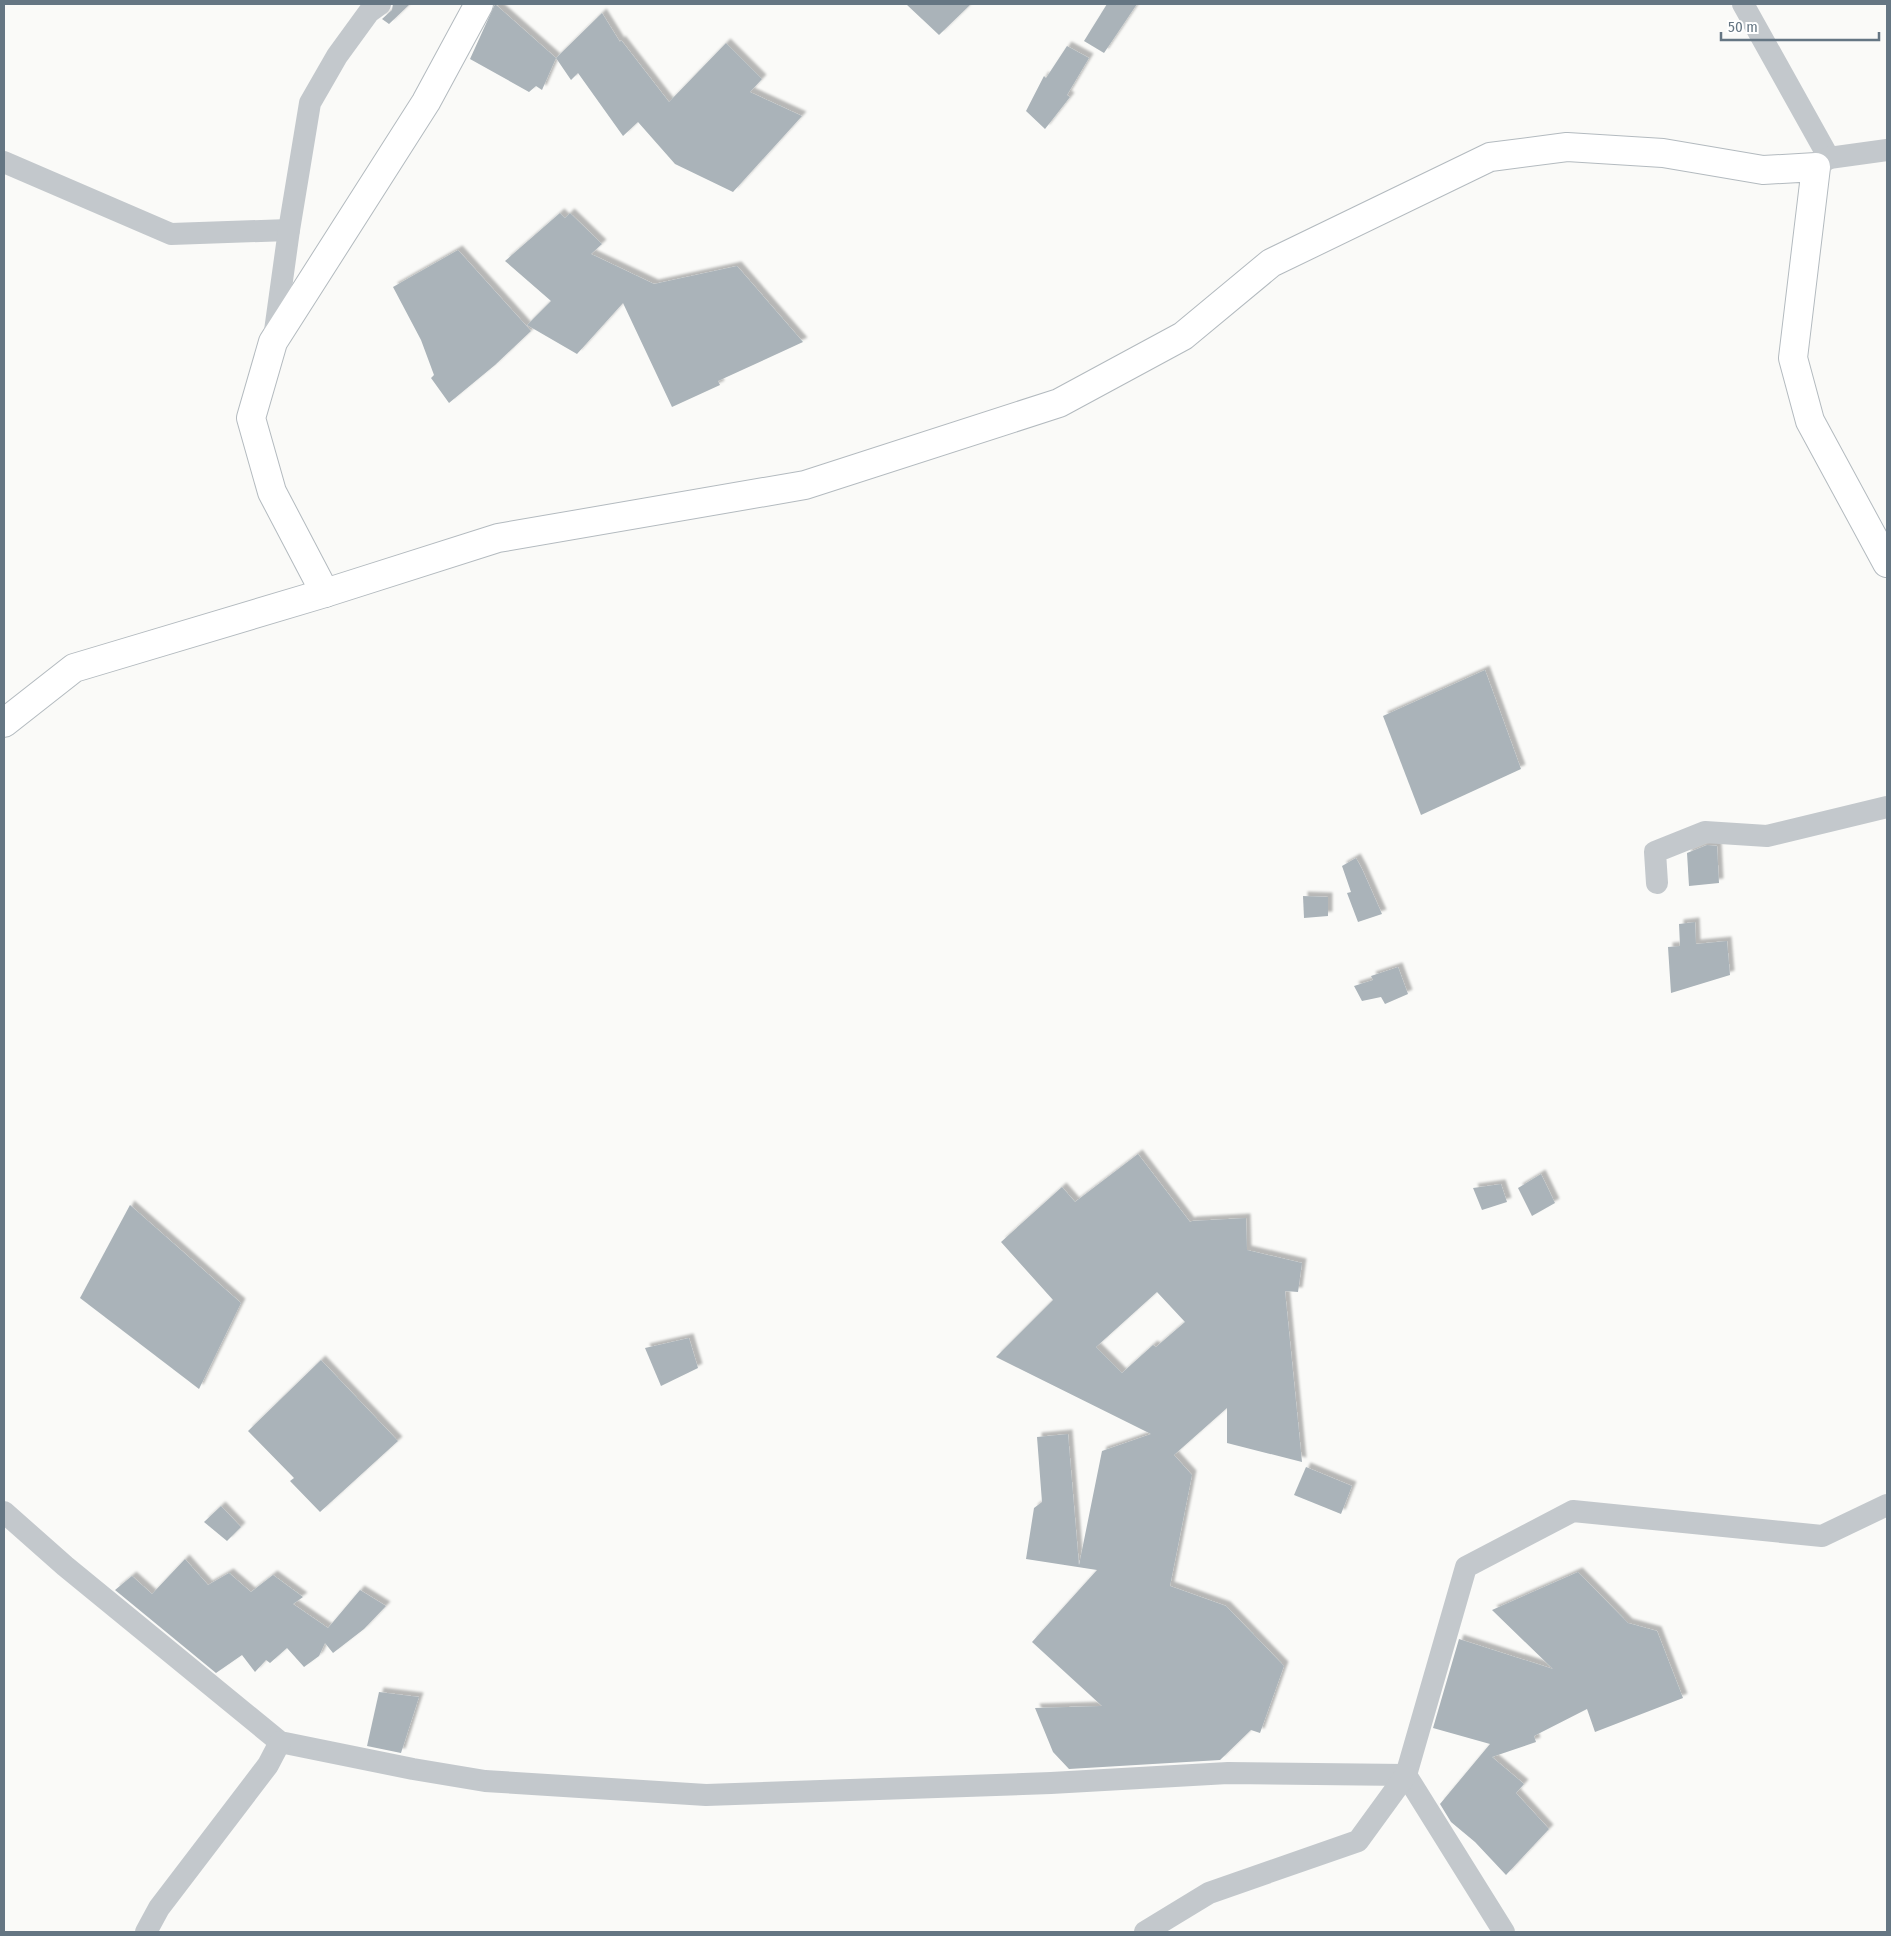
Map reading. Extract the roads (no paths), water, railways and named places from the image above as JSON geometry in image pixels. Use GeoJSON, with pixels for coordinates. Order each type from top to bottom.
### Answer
{"type":"FeatureCollection","features":[{"type":"Feature","properties":{"kind":"street"},"geometry":{"type":"LineString","coordinates":[[325,593],[272,492],[251,418],[273,342],[310,103],[337,56],[369,12],[380,4]]}},
{"type":"Feature","properties":{"kind":"street"},"geometry":{"type":"LineString","coordinates":[[273,342],[426,102],[479,4]]}},
{"type":"Feature","properties":{"kind":"street"},"geometry":{"type":"LineString","coordinates":[[1743,4],[1822,162],[1794,358],[1810,421],[1887,563]]}},
{"type":"Feature","properties":{"kind":"street"},"geometry":{"type":"LineString","coordinates":[[4,723],[74,668],[325,593],[498,538],[805,485],[1059,403],[1183,336],[1271,263],[1490,157],[1567,147],[1664,153],[1763,170],[1887,150]]}},
{"type":"Feature","properties":{"kind":"street"},"geometry":{"type":"LineString","coordinates":[[4,162],[171,234],[289,230]]}},
{"type":"Feature","properties":{"kind":"street"},"geometry":{"type":"LineString","coordinates":[[1657,883],[1655,852],[1705,832],[1767,836],[1887,807]]}},
{"type":"Feature","properties":{"kind":"street"},"geometry":{"type":"LineString","coordinates":[[1146,1932],[1209,1893],[1358,1841],[1406,1775],[1466,1567],[1573,1511],[1822,1536],[1887,1505]]}},
{"type":"Feature","properties":{"kind":"street"},"geometry":{"type":"LineString","coordinates":[[4,1512],[65,1566],[280,1742],[413,1769],[485,1781],[706,1795],[1052,1783],[1228,1773],[1406,1775]]}},
{"type":"Feature","properties":{"kind":"street"},"geometry":{"type":"LineString","coordinates":[[146,1932],[159,1908],[268,1765],[280,1742]]}},
{"type":"Feature","properties":{"kind":"street"},"geometry":{"type":"LineString","coordinates":[[1406,1775],[1504,1932]]}}]}
